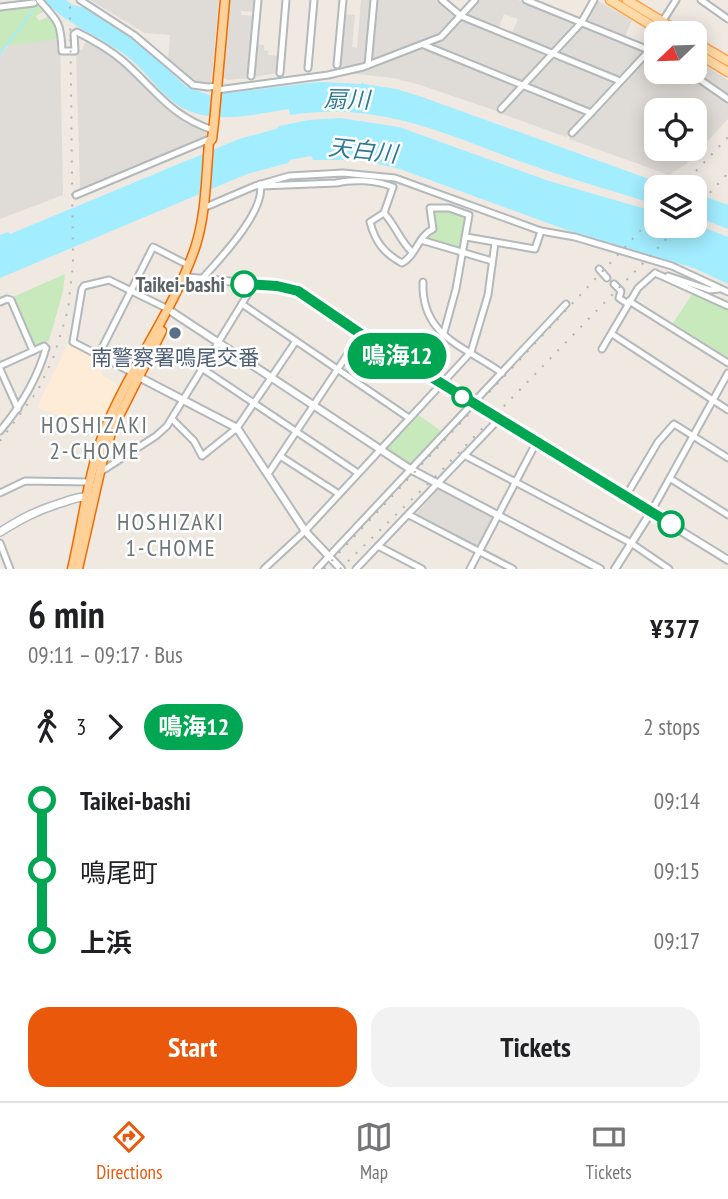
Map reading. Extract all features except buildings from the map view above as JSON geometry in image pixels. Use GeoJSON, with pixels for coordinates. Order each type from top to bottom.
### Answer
{"type":"FeatureCollection","features":[{"type":"Feature","properties":{"kind":"highway"},"geometry":{"type":"LineString","coordinates":[[72,569],[106,427],[170,311],[203,240],[225,0]]}},
{"type":"Feature","properties":{"kind":"highway"},"geometry":{"type":"LineString","coordinates":[[186,278],[207,205]]}},
{"type":"Feature","properties":{"kind":"highway"},"geometry":{"type":"LineString","coordinates":[[78,569],[91,525],[112,430],[136,375]]}},
{"type":"Feature","properties":{"kind":"main road"},"geometry":{"type":"LineString","coordinates":[[610,0],[644,21]]}},
{"type":"Feature","properties":{"kind":"main road"},"geometry":{"type":"LineString","coordinates":[[626,0],[649,21]]}},
{"type":"Feature","properties":{"kind":"main road"},"geometry":{"type":"LineString","coordinates":[[707,50],[726,64]]}},
{"type":"Feature","properties":{"kind":"main road"},"geometry":{"type":"LineString","coordinates":[[707,57],[726,64]]}},
{"type":"Feature","properties":{"kind":"main road"},"geometry":{"type":"LineString","coordinates":[[0,532],[43,507],[64,503],[77,496],[88,497]]}},
{"type":"Feature","properties":{"kind":"street"},"geometry":{"type":"LineString","coordinates":[[80,0],[134,35],[193,85],[217,89],[328,75],[368,65],[441,37],[475,0]]}},
{"type":"Feature","properties":{"kind":"street"},"geometry":{"type":"LineString","coordinates":[[251,76],[258,0]]}},
{"type":"Feature","properties":{"kind":"street"},"geometry":{"type":"LineString","coordinates":[[280,73],[286,0]]}},
{"type":"Feature","properties":{"kind":"street"},"geometry":{"type":"LineString","coordinates":[[308,68],[314,0]]}},
{"type":"Feature","properties":{"kind":"street"},"geometry":{"type":"LineString","coordinates":[[337,65],[342,0]]}},
{"type":"Feature","properties":{"kind":"street"},"geometry":{"type":"LineString","coordinates":[[368,65],[374,0]]}},
{"type":"Feature","properties":{"kind":"street"},"geometry":{"type":"LineString","coordinates":[[442,0],[461,16],[620,81]]}},
{"type":"Feature","properties":{"kind":"street"},"geometry":{"type":"LineString","coordinates":[[526,0],[644,48]]}},
{"type":"Feature","properties":{"kind":"street"},"geometry":{"type":"LineString","coordinates":[[501,109],[582,23],[594,0]]}},
{"type":"Feature","properties":{"kind":"street"},"geometry":{"type":"LineString","coordinates":[[665,21],[676,0]]}},
{"type":"Feature","properties":{"kind":"street"},"geometry":{"type":"LineString","coordinates":[[701,0],[728,19]]}},
{"type":"Feature","properties":{"kind":"street"},"geometry":{"type":"LineString","coordinates":[[0,7],[37,1],[54,16],[61,29],[62,51],[75,51],[74,34],[77,32],[109,50],[130,67],[152,92],[213,136]]}},
{"type":"Feature","properties":{"kind":"street"},"geometry":{"type":"LineString","coordinates":[[424,45],[591,113]]}},
{"type":"Feature","properties":{"kind":"street"},"geometry":{"type":"LineString","coordinates":[[572,133],[644,55]]}},
{"type":"Feature","properties":{"kind":"street"},"geometry":{"type":"LineString","coordinates":[[706,84],[728,99]]}},
{"type":"Feature","properties":{"kind":"street"},"geometry":{"type":"LineString","coordinates":[[76,195],[213,136]]}},
{"type":"Feature","properties":{"kind":"street"},"geometry":{"type":"LineString","coordinates":[[207,205],[289,176],[343,173],[395,178],[541,231],[575,237],[673,266],[728,292]]}},
{"type":"Feature","properties":{"kind":"street"},"geometry":{"type":"LineString","coordinates":[[261,185],[346,181],[383,183],[393,187],[384,213],[370,222],[379,245],[402,263],[409,259],[426,233],[433,229],[430,208],[449,208],[470,215],[456,289],[443,336],[415,367]]}},
{"type":"Feature","properties":{"kind":"street"},"geometry":{"type":"LineString","coordinates":[[201,280],[243,229],[262,194],[261,185]]}},
{"type":"Feature","properties":{"kind":"street"},"geometry":{"type":"LineString","coordinates":[[384,213],[396,227],[401,242],[412,253]]}},
{"type":"Feature","properties":{"kind":"street"},"geometry":{"type":"LineString","coordinates":[[466,237],[535,249],[541,231]]}},
{"type":"Feature","properties":{"kind":"street"},"geometry":{"type":"LineString","coordinates":[[421,240],[492,261]]}},
{"type":"Feature","properties":{"kind":"street"},"geometry":{"type":"LineString","coordinates":[[264,569],[305,531],[471,352],[488,295],[495,243]]}},
{"type":"Feature","properties":{"kind":"street"},"geometry":{"type":"LineString","coordinates":[[99,354],[153,247],[188,265]]}},
{"type":"Feature","properties":{"kind":"street"},"geometry":{"type":"LineString","coordinates":[[599,269],[607,278]]}},
{"type":"Feature","properties":{"kind":"street"},"geometry":{"type":"LineString","coordinates":[[654,273],[710,290],[721,289]]}},
{"type":"Feature","properties":{"kind":"street"},"geometry":{"type":"LineString","coordinates":[[603,349],[629,302],[654,273]]}},
{"type":"Feature","properties":{"kind":"street"},"geometry":{"type":"LineString","coordinates":[[654,273],[728,306]]}},
{"type":"Feature","properties":{"kind":"street"},"geometry":{"type":"LineString","coordinates":[[186,278],[277,286],[298,291],[361,334],[728,560]]}},
{"type":"Feature","properties":{"kind":"street"},"geometry":{"type":"LineString","coordinates":[[341,569],[305,531],[237,428],[73,342],[84,286],[109,280],[170,311],[410,470],[600,569]]}},
{"type":"Feature","properties":{"kind":"street"},"geometry":{"type":"LineString","coordinates":[[423,282],[425,306],[433,326],[443,336],[502,373]]}},
{"type":"Feature","properties":{"kind":"street"},"geometry":{"type":"LineString","coordinates":[[0,493],[25,481],[91,482],[101,471],[156,436],[172,419],[254,284]]}},
{"type":"Feature","properties":{"kind":"street"},"geometry":{"type":"LineString","coordinates":[[614,284],[621,291],[619,298],[728,363]]}},
{"type":"Feature","properties":{"kind":"street"},"geometry":{"type":"LineString","coordinates":[[0,302],[11,300],[33,351]]}},
{"type":"Feature","properties":{"kind":"street"},"geometry":{"type":"LineString","coordinates":[[242,304],[409,418]]}},
{"type":"Feature","properties":{"kind":"street"},"geometry":{"type":"LineString","coordinates":[[317,569],[566,304]]}},
{"type":"Feature","properties":{"kind":"street"},"geometry":{"type":"LineString","coordinates":[[268,474],[361,334]]}},
{"type":"Feature","properties":{"kind":"street"},"geometry":{"type":"LineString","coordinates":[[612,334],[728,410]]}},
{"type":"Feature","properties":{"kind":"street"},"geometry":{"type":"LineString","coordinates":[[172,419],[194,441],[202,456],[237,428],[296,341]]}},
{"type":"Feature","properties":{"kind":"street"},"geometry":{"type":"LineString","coordinates":[[0,431],[18,409],[41,366],[46,348],[44,346],[0,368],[18,409]]}},
{"type":"Feature","properties":{"kind":"street"},"geometry":{"type":"LineString","coordinates":[[203,369],[358,472]]}},
{"type":"Feature","properties":{"kind":"street"},"geometry":{"type":"LineString","coordinates":[[615,569],[671,479],[728,373]]}},
{"type":"Feature","properties":{"kind":"street"},"geometry":{"type":"LineString","coordinates":[[356,569],[499,419]]}},
{"type":"Feature","properties":{"kind":"street"},"geometry":{"type":"LineString","coordinates":[[626,496],[667,429],[674,424],[728,458]]}},
{"type":"Feature","properties":{"kind":"street"},"geometry":{"type":"LineString","coordinates":[[470,569],[536,443]]}},
{"type":"Feature","properties":{"kind":"street"},"geometry":{"type":"LineString","coordinates":[[464,455],[631,543],[669,569]]}},
{"type":"Feature","properties":{"kind":"street"},"geometry":{"type":"LineString","coordinates":[[280,456],[340,494]]}},
{"type":"Feature","properties":{"kind":"street"},"geometry":{"type":"LineString","coordinates":[[671,479],[728,515]]}},
{"type":"Feature","properties":{"kind":"street"},"geometry":{"type":"LineString","coordinates":[[409,515],[513,569]]}},
{"type":"Feature","properties":{"kind":"street"},"geometry":{"type":"LineString","coordinates":[[0,543],[10,569]]}},
{"type":"Feature","properties":{"kind":"street"},"geometry":{"type":"LineString","coordinates":[[378,546],[412,567],[422,569]]}},
{"type":"Feature","properties":{"kind":"shaded area"},"geometry":{"type":"Polygon","coordinates":[[[90,0],[219,0],[211,83],[195,82],[168,61],[170,35],[145,33],[90,0]]]}},
{"type":"Feature","properties":{"kind":"shaded area"},"geometry":{"type":"Polygon","coordinates":[[[230,0],[257,0],[256,12],[241,11],[241,15],[255,16],[250,78],[223,78],[230,0]]]}},
{"type":"Feature","properties":{"kind":"shaded area"},"geometry":{"type":"Polygon","coordinates":[[[361,0],[372,0],[367,63],[338,67],[343,14],[355,15],[352,47],[357,48],[361,0]]]}},
{"type":"Feature","properties":{"kind":"shaded area"},"geometry":{"type":"Polygon","coordinates":[[[375,0],[439,0],[447,3],[459,16],[440,36],[373,62],[370,59],[375,0]]]}},
{"type":"Feature","properties":{"kind":"shaded area"},"geometry":{"type":"Polygon","coordinates":[[[477,0],[518,0],[576,23],[577,26],[552,52],[511,35],[518,19],[504,14],[498,30],[466,17],[465,14],[477,0]]]}},
{"type":"Feature","properties":{"kind":"shaded area"},"geometry":{"type":"Polygon","coordinates":[[[596,0],[632,20],[625,37],[586,22],[585,19],[596,0]]]}},
{"type":"Feature","properties":{"kind":"shaded area"},"geometry":{"type":"Polygon","coordinates":[[[461,18],[549,55],[522,82],[434,47],[434,42],[448,33],[461,18]]]}},
{"type":"Feature","properties":{"kind":"shaded area"},"geometry":{"type":"Polygon","coordinates":[[[582,26],[644,53],[619,79],[557,54],[582,26]]]}},
{"type":"Feature","properties":{"kind":"shaded area"},"geometry":{"type":"Polygon","coordinates":[[[60,39],[63,195],[0,219],[0,55],[9,45],[60,39]]]}},
{"type":"Feature","properties":{"kind":"shaded area"},"geometry":{"type":"Polygon","coordinates":[[[87,39],[129,68],[169,109],[206,131],[206,137],[80,188],[76,50],[82,50],[87,39]]]}},
{"type":"Feature","properties":{"kind":"shaded area"},"geometry":{"type":"Polygon","coordinates":[[[256,44],[264,45],[268,55],[280,56],[278,73],[253,77],[256,44]]]}},
{"type":"Feature","properties":{"kind":"shaded area"},"geometry":{"type":"Polygon","coordinates":[[[424,46],[519,88],[497,111],[417,84],[393,78],[347,73],[424,46]]]}},
{"type":"Feature","properties":{"kind":"shaded area"},"geometry":{"type":"Polygon","coordinates":[[[553,56],[616,80],[617,83],[589,110],[529,85],[553,56]]]}},
{"type":"Feature","properties":{"kind":"shaded area"},"geometry":{"type":"Polygon","coordinates":[[[644,57],[644,84],[702,84],[728,102],[728,119],[707,142],[707,98],[644,98],[644,161],[689,161],[669,175],[569,139],[644,57]]]}},
{"type":"Feature","properties":{"kind":"shaded area"},"geometry":{"type":"Polygon","coordinates":[[[707,67],[728,80],[728,96],[707,81],[707,67]]]}},
{"type":"Feature","properties":{"kind":"shaded area"},"geometry":{"type":"Polygon","coordinates":[[[522,88],[586,115],[566,137],[500,113],[522,88]]]}},
{"type":"Feature","properties":{"kind":"shaded area"},"geometry":{"type":"Polygon","coordinates":[[[69,342],[106,361],[101,374],[120,387],[99,431],[37,407],[69,342]]]}},
{"type":"Feature","properties":{"kind":"shaded area"},"geometry":{"type":"Polygon","coordinates":[[[439,488],[493,517],[479,547],[415,515],[439,488]]]}},
{"type":"Feature","properties":{"kind":"green space"},"geometry":{"type":"Polygon","coordinates":[[[36,4],[43,12],[36,16],[39,21],[51,15],[60,28],[60,39],[6,46],[0,53],[0,9],[36,4]]]}},
{"type":"Feature","properties":{"kind":"green space"},"geometry":{"type":"Polygon","coordinates":[[[449,210],[467,218],[461,250],[426,240],[425,236],[436,230],[434,211],[449,210]]]}},
{"type":"Feature","properties":{"kind":"green space"},"geometry":{"type":"Polygon","coordinates":[[[65,274],[49,341],[34,346],[13,297],[65,274]]]}},
{"type":"Feature","properties":{"kind":"green space"},"geometry":{"type":"Polygon","coordinates":[[[693,293],[728,309],[728,358],[673,323],[693,293]]]}},
{"type":"Feature","properties":{"kind":"green space"},"geometry":{"type":"Polygon","coordinates":[[[417,414],[441,431],[441,434],[409,465],[385,449],[417,414]]]}},
{"type":"Feature","properties":{"kind":"water","name":"扇川"},"geometry":{"type":"Polygon","coordinates":[[[44,0],[66,0],[72,5],[86,8],[123,29],[187,87],[209,95],[320,82],[362,82],[396,89],[644,177],[644,200],[384,116],[323,112],[290,115],[289,109],[227,117],[197,114],[170,99],[128,57],[53,9],[44,0]]]}},
{"type":"Feature","properties":{"kind":"water","name":"天白川"},"geometry":{"type":"Polygon","coordinates":[[[340,118],[399,127],[549,181],[644,209],[644,238],[707,238],[707,229],[728,237],[728,284],[694,268],[567,230],[400,169],[361,160],[313,160],[311,156],[247,174],[0,278],[0,235],[8,232],[10,234],[239,139],[309,120],[340,118]]]}},
{"type":"Feature","properties":{"kind":"water"},"geometry":{"type":"Polygon","coordinates":[[[707,197],[728,205],[728,229],[707,221],[707,197]]]}},
{"type":"Feature","properties":{"kind":"waterway"},"geometry":{"type":"LineString","coordinates":[[0,54],[33,10]]}},
{"type":"Feature","properties":{"kind":"railway"},"geometry":{"type":"LineString","coordinates":[[0,441],[38,390],[54,356],[68,310],[73,263],[70,0]]}},
{"type":"Feature","properties":{"kind":"railway"},"geometry":{"type":"LineString","coordinates":[[692,175],[728,137]]}},
{"type":"Feature","properties":{"kind":"railway"},"geometry":{"type":"LineString","coordinates":[[707,196],[728,173]]}},
{"type":"Feature","properties":{"kind":"railway"},"geometry":{"type":"LineString","coordinates":[[324,569],[644,227]]}},
{"type":"Feature","properties":{"kind":"railway"},"geometry":{"type":"LineString","coordinates":[[340,569],[439,473],[667,238]]}},
{"type":"Feature","properties":{"kind":"bus line","name":"鳴海12"},"geometry":{"type":"LineString","coordinates":[[244,284],[277,286],[298,291],[473,404],[671,524]]}},
{"type":"Feature","properties":{"kind":"place","name":"Taikei-bashi"},"geometry":{"type":"Point","coordinates":[244,284]}},
{"type":"Feature","properties":{"kind":"place","name":"南警察署鳴尾交番"},"geometry":{"type":"Point","coordinates":[175,333]}},
{"type":"Feature","properties":{"kind":"district","name":"HOSHIZAKI 2-CHOME"},"geometry":{"type":"Point","coordinates":[95,437]}},
{"type":"Feature","properties":{"kind":"district","name":"HOSHIZAKI 1-CHOME"},"geometry":{"type":"Point","coordinates":[171,534]}}]}
